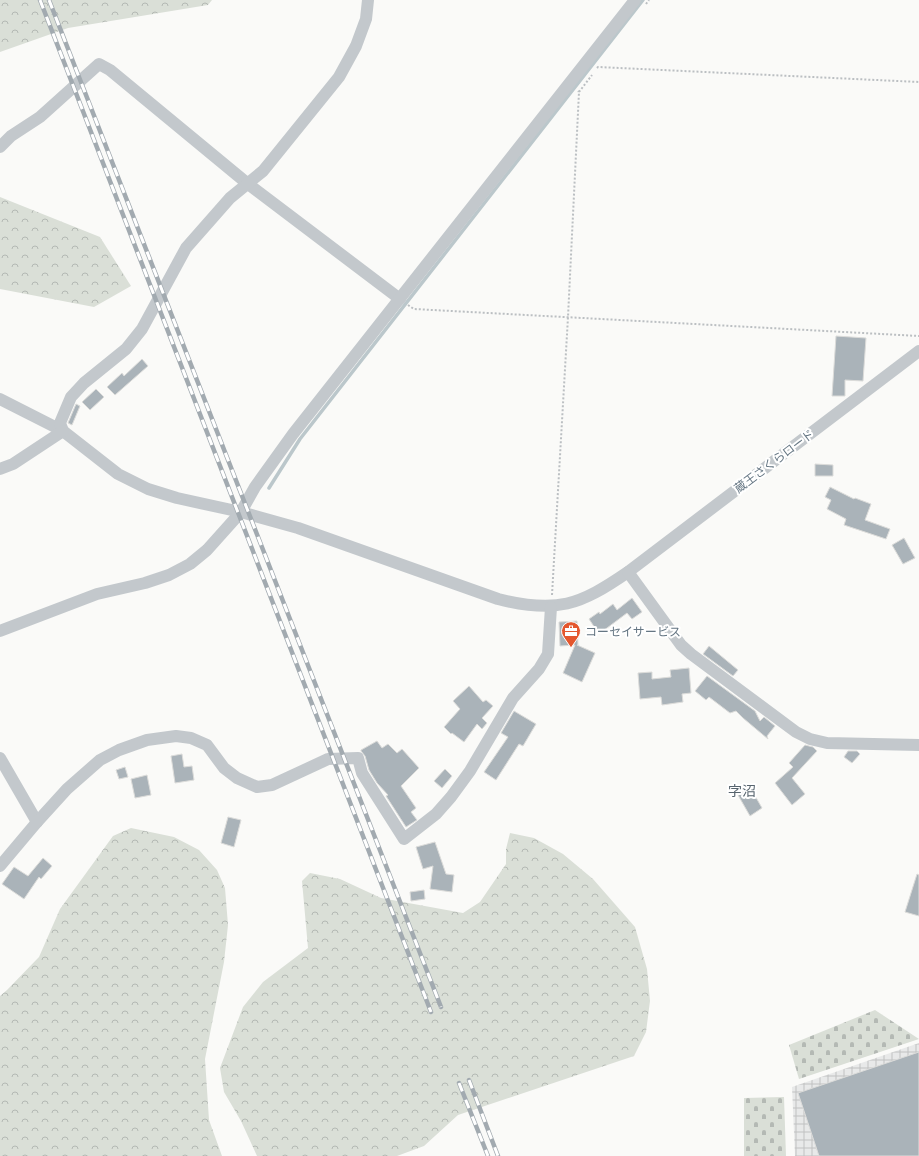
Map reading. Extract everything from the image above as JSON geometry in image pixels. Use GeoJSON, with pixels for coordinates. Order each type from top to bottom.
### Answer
{"type":"FeatureCollection","features":[{"type":"Feature","properties":{"kind":"street"},"geometry":{"type":"LineString","coordinates":[[0,469],[12,464],[63,431],[60,423],[71,397],[84,383],[126,349],[142,329],[186,248],[230,198],[263,171],[339,77],[356,46],[366,19],[368,0]]}},
{"type":"Feature","properties":{"kind":"street"},"geometry":{"type":"LineString","coordinates":[[0,631],[98,594],[145,583],[169,575],[190,564],[207,550],[241,512],[255,488],[293,434],[405,302],[635,0]]}},
{"type":"Feature","properties":{"kind":"street"},"geometry":{"type":"LineString","coordinates":[[0,147],[11,136],[40,117],[100,64],[110,70],[248,184],[405,302]]}},
{"type":"Feature","properties":{"kind":"street","name":"蔵王さくらロード"},"geometry":{"type":"LineString","coordinates":[[0,399],[63,431],[118,474],[148,489],[177,498],[241,512],[298,528],[498,599],[535,606],[551,607],[569,604],[588,597],[628,572],[919,351]]}},
{"type":"Feature","properties":{"kind":"street"},"geometry":{"type":"LineString","coordinates":[[628,572],[681,645],[796,732],[810,739],[827,743],[919,744]]}},
{"type":"Feature","properties":{"kind":"street"},"geometry":{"type":"LineString","coordinates":[[0,866],[36,822],[67,789],[100,760],[118,750],[147,740],[176,736],[191,738],[207,745],[224,768],[237,778],[257,787],[272,785],[328,759],[358,758],[362,773],[404,838],[436,814],[451,797],[470,771],[513,698],[540,669],[548,654],[551,607]]}},
{"type":"Feature","properties":{"kind":"street"},"geometry":{"type":"LineString","coordinates":[[0,758],[36,822]]}},
{"type":"Feature","properties":{"kind":"path"},"geometry":{"type":"LineString","coordinates":[[551,607],[568,318],[578,91],[598,67],[919,82]]}},
{"type":"Feature","properties":{"kind":"path"},"geometry":{"type":"LineString","coordinates":[[405,302],[414,309],[919,336]]}},
{"type":"Feature","properties":{"kind":"shaded area"},"geometry":{"type":"Polygon","coordinates":[[[919,1043],[919,1156],[795,1156],[792,1087],[919,1043]]]}},
{"type":"Feature","properties":{"kind":"green space"},"geometry":{"type":"Polygon","coordinates":[[[0,0],[212,0],[208,5],[68,28],[0,52],[0,0]]]}},
{"type":"Feature","properties":{"kind":"green space"},"geometry":{"type":"Polygon","coordinates":[[[0,197],[100,237],[131,286],[94,307],[0,289],[0,197]]]}},
{"type":"Feature","properties":{"kind":"green space"},"geometry":{"type":"Polygon","coordinates":[[[131,828],[174,837],[199,850],[217,870],[225,888],[228,925],[224,962],[205,1059],[209,1120],[222,1156],[0,1156],[0,996],[39,957],[60,909],[113,836],[131,828]]]}},
{"type":"Feature","properties":{"kind":"green space"},"geometry":{"type":"Polygon","coordinates":[[[510,833],[534,838],[563,854],[593,879],[635,927],[647,969],[650,1001],[646,1032],[634,1056],[458,1115],[424,1146],[397,1156],[257,1156],[241,1121],[224,1092],[220,1068],[243,1007],[263,982],[308,948],[302,881],[310,873],[340,879],[381,898],[463,913],[480,902],[506,864],[506,849],[510,833]]]}},
{"type":"Feature","properties":{"kind":"green space"},"geometry":{"type":"Polygon","coordinates":[[[875,1010],[919,1039],[799,1079],[789,1045],[875,1010]]]}},
{"type":"Feature","properties":{"kind":"green space"},"geometry":{"type":"Polygon","coordinates":[[[784,1097],[786,1156],[744,1156],[744,1098],[784,1097]]]}},
{"type":"Feature","properties":{"kind":"building"},"geometry":{"type":"Polygon","coordinates":[[[836,336],[866,338],[863,381],[845,380],[845,396],[832,396],[836,336]]]}},
{"type":"Feature","properties":{"kind":"building"},"geometry":{"type":"Polygon","coordinates":[[[142,359],[148,366],[115,395],[107,387],[122,373],[124,376],[142,359]]]}},
{"type":"Feature","properties":{"kind":"building"},"geometry":{"type":"Polygon","coordinates":[[[96,389],[104,397],[90,410],[82,402],[96,389]]]}},
{"type":"Feature","properties":{"kind":"building"},"geometry":{"type":"Polygon","coordinates":[[[76,404],[80,406],[72,425],[68,423],[76,404]]]}},
{"type":"Feature","properties":{"kind":"building"},"geometry":{"type":"Polygon","coordinates":[[[815,464],[833,465],[833,476],[815,476],[815,464]]]}},
{"type":"Feature","properties":{"kind":"building"},"geometry":{"type":"Polygon","coordinates":[[[830,487],[854,499],[855,498],[871,504],[865,520],[890,529],[886,539],[844,525],[846,519],[827,509],[831,500],[825,497],[830,487]]]}},
{"type":"Feature","properties":{"kind":"building"},"geometry":{"type":"Polygon","coordinates":[[[904,538],[915,558],[903,564],[892,545],[904,538]]]}},
{"type":"Feature","properties":{"kind":"building"},"geometry":{"type":"Polygon","coordinates":[[[632,598],[642,612],[632,619],[627,613],[599,634],[589,619],[599,612],[600,614],[613,604],[617,610],[632,598]]]}},
{"type":"Feature","properties":{"kind":"building"},"geometry":{"type":"Polygon","coordinates":[[[577,621],[577,645],[595,653],[582,682],[563,673],[575,645],[560,646],[559,622],[577,621]]]}},
{"type":"Feature","properties":{"kind":"building"},"geometry":{"type":"Polygon","coordinates":[[[709,646],[738,670],[733,676],[703,654],[709,646]]]}},
{"type":"Feature","properties":{"kind":"building"},"geometry":{"type":"Polygon","coordinates":[[[689,668],[691,693],[682,694],[683,702],[662,705],[661,697],[640,699],[638,673],[652,672],[652,679],[671,677],[670,670],[689,668]]]}},
{"type":"Feature","properties":{"kind":"building"},"geometry":{"type":"Polygon","coordinates":[[[707,676],[755,711],[760,721],[764,717],[775,726],[767,736],[768,739],[736,711],[730,713],[709,697],[706,700],[695,691],[707,676]]]}},
{"type":"Feature","properties":{"kind":"building"},"geometry":{"type":"Polygon","coordinates":[[[469,686],[483,702],[486,700],[493,706],[482,718],[487,723],[482,729],[477,724],[464,742],[452,733],[451,734],[444,727],[460,709],[453,701],[469,686]]]}},
{"type":"Feature","properties":{"kind":"building"},"geometry":{"type":"Polygon","coordinates":[[[514,711],[536,724],[523,746],[519,744],[496,780],[484,772],[508,737],[501,733],[514,711]]]}},
{"type":"Feature","properties":{"kind":"building"},"geometry":{"type":"Polygon","coordinates":[[[377,741],[382,748],[388,744],[397,753],[402,749],[419,768],[401,786],[416,808],[411,812],[417,820],[406,827],[386,796],[388,795],[377,783],[369,770],[365,756],[361,751],[377,741]]]}},
{"type":"Feature","properties":{"kind":"building"},"geometry":{"type":"Polygon","coordinates":[[[805,745],[813,747],[817,751],[792,778],[805,794],[792,805],[775,783],[793,767],[789,763],[805,745]]]}},
{"type":"Feature","properties":{"kind":"building"},"geometry":{"type":"Polygon","coordinates":[[[848,751],[857,751],[860,754],[852,763],[844,757],[848,751]]]}},
{"type":"Feature","properties":{"kind":"building"},"geometry":{"type":"Polygon","coordinates":[[[182,754],[184,767],[192,766],[194,780],[175,783],[171,756],[182,754]]]}},
{"type":"Feature","properties":{"kind":"building"},"geometry":{"type":"Polygon","coordinates":[[[125,767],[128,777],[119,779],[116,770],[125,767]]]}},
{"type":"Feature","properties":{"kind":"building"},"geometry":{"type":"Polygon","coordinates":[[[445,769],[452,776],[442,788],[434,781],[445,769]]]}},
{"type":"Feature","properties":{"kind":"building"},"geometry":{"type":"Polygon","coordinates":[[[147,775],[151,795],[135,798],[131,779],[147,775]]]}},
{"type":"Feature","properties":{"kind":"building"},"geometry":{"type":"Polygon","coordinates":[[[750,787],[762,808],[750,816],[738,795],[750,787]]]}},
{"type":"Feature","properties":{"kind":"building"},"geometry":{"type":"Polygon","coordinates":[[[228,817],[241,820],[234,847],[221,843],[228,817]]]}},
{"type":"Feature","properties":{"kind":"building"},"geometry":{"type":"Polygon","coordinates":[[[435,842],[446,874],[454,875],[452,892],[430,889],[433,866],[423,869],[416,847],[435,842]]]}},
{"type":"Feature","properties":{"kind":"building"},"geometry":{"type":"Polygon","coordinates":[[[43,858],[52,866],[41,879],[39,877],[24,899],[2,884],[14,867],[28,876],[43,858]]]}},
{"type":"Feature","properties":{"kind":"building"},"geometry":{"type":"Polygon","coordinates":[[[917,874],[919,875],[919,916],[905,912],[917,874]]]}},
{"type":"Feature","properties":{"kind":"building"},"geometry":{"type":"Polygon","coordinates":[[[424,890],[425,899],[411,901],[410,892],[424,890]]]}},
{"type":"Feature","properties":{"kind":"building"},"geometry":{"type":"Polygon","coordinates":[[[919,1052],[919,1156],[819,1156],[798,1093],[919,1052]]]}},
{"type":"Feature","properties":{"kind":"waterway"},"geometry":{"type":"LineString","coordinates":[[269,488],[300,439],[643,0]]}},
{"type":"Feature","properties":{"kind":"railway"},"geometry":{"type":"LineString","coordinates":[[40,0],[431,1012]]}},
{"type":"Feature","properties":{"kind":"railway"},"geometry":{"type":"LineString","coordinates":[[49,0],[441,1007]]}},
{"type":"Feature","properties":{"kind":"railway"},"geometry":{"type":"LineString","coordinates":[[469,1080],[498,1156]]}},
{"type":"Feature","properties":{"kind":"railway"},"geometry":{"type":"LineString","coordinates":[[459,1083],[488,1156]]}},
{"type":"Feature","properties":{"kind":"place","name":"コーセイサービス"},"geometry":{"type":"Point","coordinates":[571,648]}},
{"type":"Feature","properties":{"kind":"district","name":"字沼"},"geometry":{"type":"Point","coordinates":[742,790]}}]}
